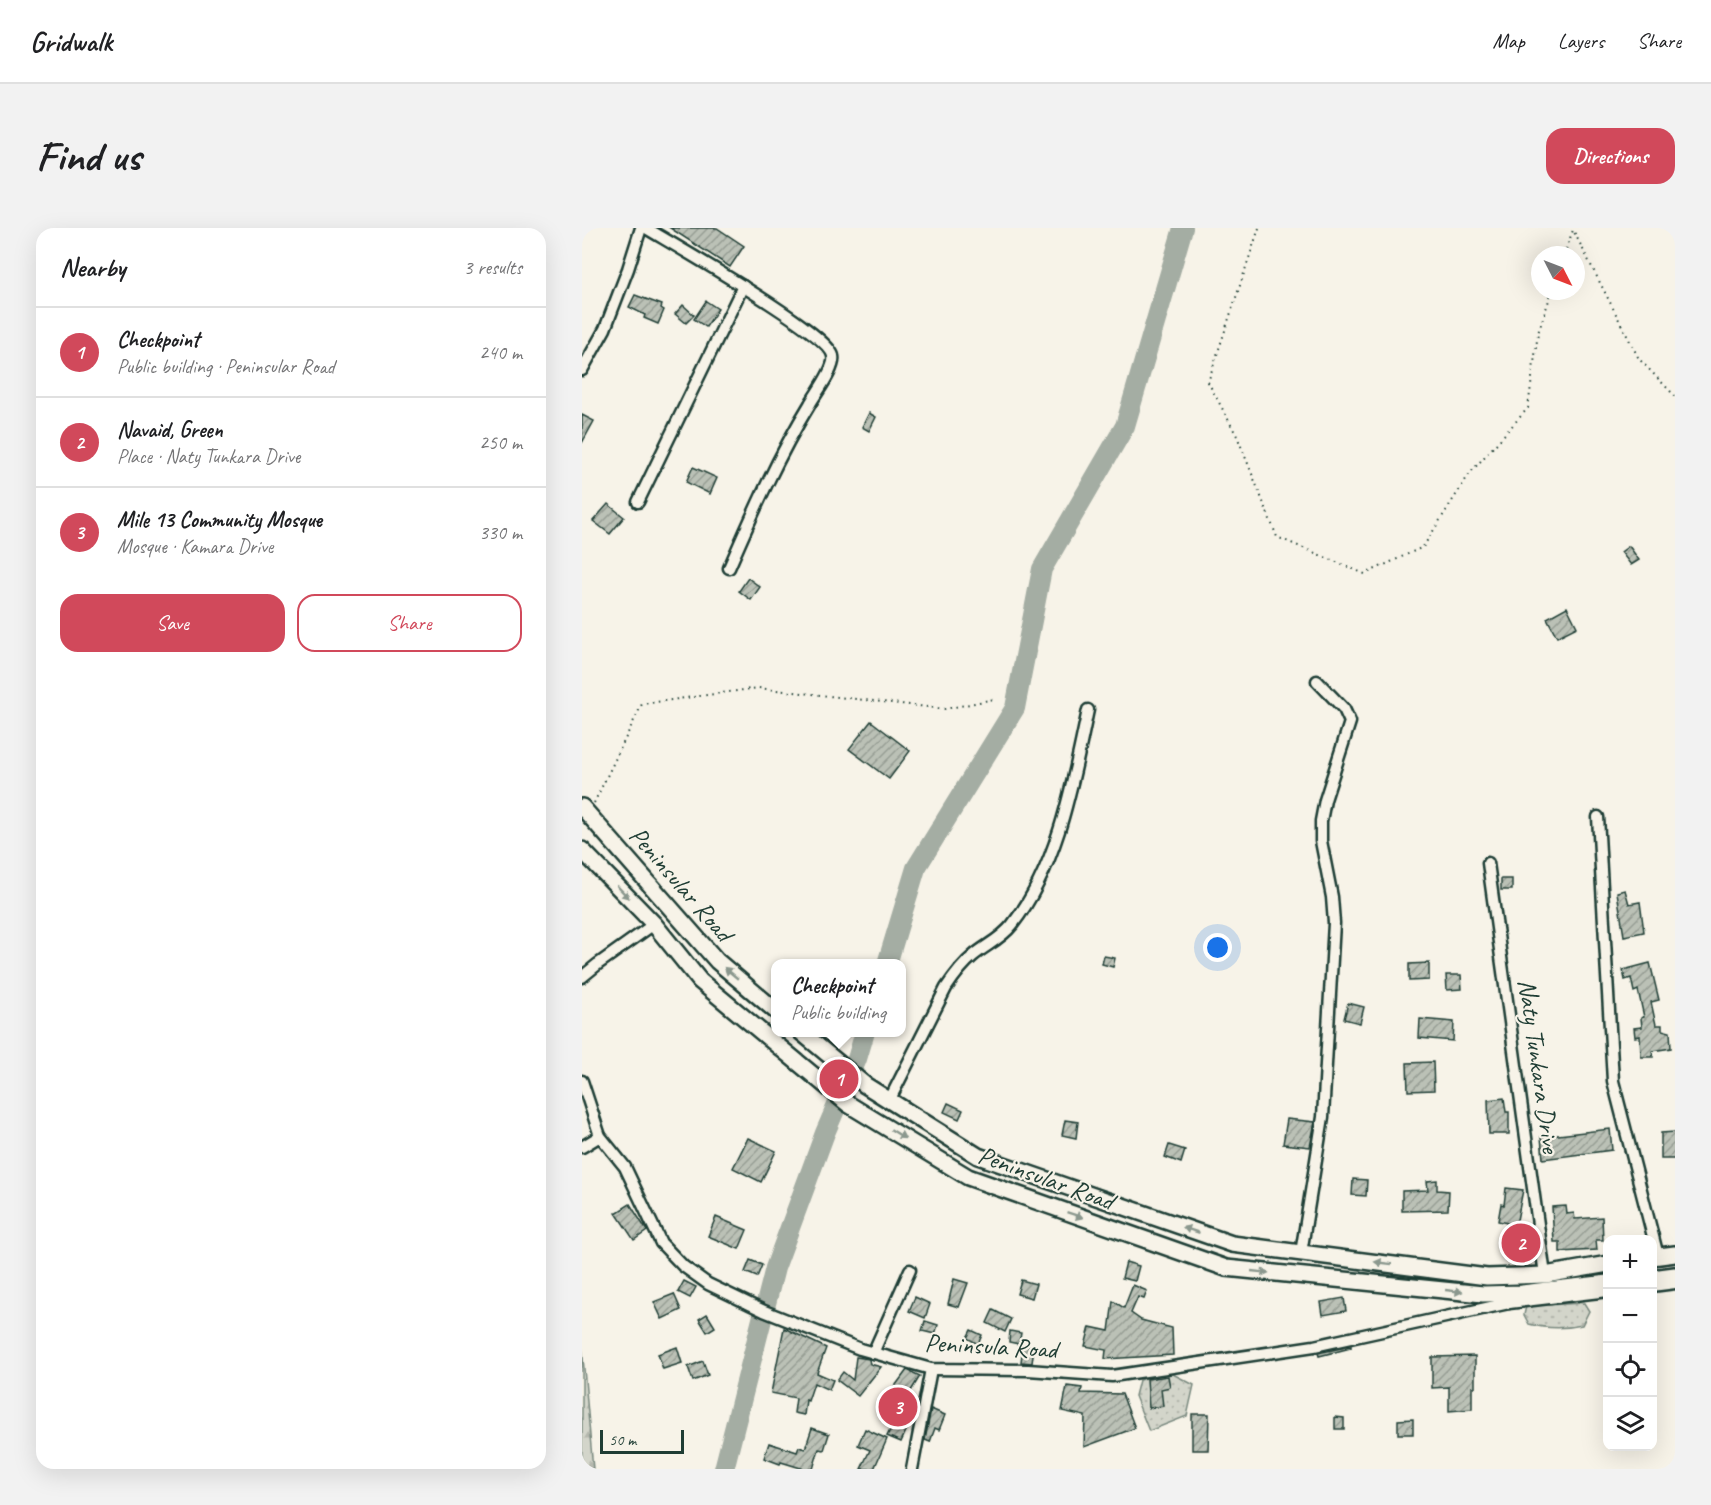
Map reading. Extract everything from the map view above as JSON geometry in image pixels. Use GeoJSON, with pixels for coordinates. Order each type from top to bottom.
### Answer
{"type":"FeatureCollection","features":[{"type":"Feature","properties":{"kind":"main road","name":"Peninsular Road"},"geometry":{"type":"LineString","coordinates":[[585,810],[717,961],[771,1007]]}},
{"type":"Feature","properties":{"kind":"main road","name":"Peninsular Road"},"geometry":{"type":"LineString","coordinates":[[582,850],[654,924],[700,981],[848,1104],[968,1178],[1226,1268],[1483,1294],[1522,1293],[1603,1284]]}},
{"type":"Feature","properties":{"kind":"main road","name":"Peninsular Road"},"geometry":{"type":"LineString","coordinates":[[807,1037],[865,1085],[978,1156],[1232,1244],[1487,1277],[1545,1275],[1603,1265]]}},
{"type":"Feature","properties":{"kind":"main road"},"geometry":{"type":"LineString","coordinates":[[1657,1256],[1675,1254]]}},
{"type":"Feature","properties":{"kind":"main road"},"geometry":{"type":"LineString","coordinates":[[1657,1277],[1675,1275]]}},
{"type":"Feature","properties":{"kind":"street"},"geometry":{"type":"LineString","coordinates":[[582,370],[605,329],[628,269],[640,228]]}},
{"type":"Feature","properties":{"kind":"street"},"geometry":{"type":"LineString","coordinates":[[646,228],[743,286],[819,339],[833,353],[834,364],[801,418],[729,568]]}},
{"type":"Feature","properties":{"kind":"street"},"geometry":{"type":"LineString","coordinates":[[638,502],[743,286]]}},
{"type":"Feature","properties":{"kind":"street"},"geometry":{"type":"LineString","coordinates":[[1301,1253],[1323,1117],[1334,923],[1332,897],[1321,841],[1321,820],[1325,800],[1350,722],[1344,709],[1317,681]]}},
{"type":"Feature","properties":{"kind":"street"},"geometry":{"type":"LineString","coordinates":[[889,1101],[946,988],[957,972],[1004,934],[1028,905],[1037,888],[1070,799],[1088,710]]}},
{"type":"Feature","properties":{"kind":"street"},"geometry":{"type":"LineString","coordinates":[[1598,817],[1613,1081],[1650,1235]]}},
{"type":"Feature","properties":{"kind":"street","name":"Naty Tunkara Drive"},"geometry":{"type":"LineString","coordinates":[[1488,863],[1545,1275]]}},
{"type":"Feature","properties":{"kind":"street"},"geometry":{"type":"LineString","coordinates":[[582,977],[654,924]]}},
{"type":"Feature","properties":{"kind":"street","name":"Peninsula Road"},"geometry":{"type":"LineString","coordinates":[[582,1081],[600,1136],[625,1167],[661,1243],[683,1266],[708,1284],[764,1311],[873,1353],[931,1369],[1028,1370],[1112,1376],[1314,1346],[1509,1303],[1522,1293]]}},
{"type":"Feature","properties":{"kind":"street"},"geometry":{"type":"LineString","coordinates":[[582,1147],[600,1136]]}},
{"type":"Feature","properties":{"kind":"street"},"geometry":{"type":"LineString","coordinates":[[873,1353],[910,1270]]}},
{"type":"Feature","properties":{"kind":"street"},"geometry":{"type":"LineString","coordinates":[[1657,1285],[1675,1283]]}},
{"type":"Feature","properties":{"kind":"street"},"geometry":{"type":"LineString","coordinates":[[1509,1303],[1603,1292]]}},
{"type":"Feature","properties":{"kind":"street"},"geometry":{"type":"LineString","coordinates":[[912,1469],[931,1369]]}},
{"type":"Feature","properties":{"kind":"path"},"geometry":{"type":"LineString","coordinates":[[1259,228],[1208,382],[1236,436],[1277,537],[1365,574],[1423,547],[1470,473],[1528,408],[1538,333],[1549,300]]}},
{"type":"Feature","properties":{"kind":"path"},"geometry":{"type":"LineString","coordinates":[[1567,246],[1573,230],[1581,246]]}},
{"type":"Feature","properties":{"kind":"path"},"geometry":{"type":"LineString","coordinates":[[1585,253],[1639,359],[1675,396]]}},
{"type":"Feature","properties":{"kind":"path"},"geometry":{"type":"LineString","coordinates":[[585,810],[608,776],[642,704],[758,688],[945,709],[994,699]]}},
{"type":"Feature","properties":{"kind":"green space"},"geometry":{"type":"Polygon","coordinates":[[[1584,1303],[1589,1311],[1582,1325],[1562,1328],[1542,1327],[1529,1324],[1524,1315],[1526,1306],[1584,1303]]]}},
{"type":"Feature","properties":{"kind":"green space"},"geometry":{"type":"Polygon","coordinates":[[[582,1346],[593,1469],[582,1469],[582,1346]]]}},
{"type":"Feature","properties":{"kind":"green space"},"geometry":{"type":"Polygon","coordinates":[[[1169,1372],[1194,1385],[1187,1416],[1149,1431],[1135,1396],[1139,1380],[1169,1372]]]}},
{"type":"Feature","properties":{"kind":"building"},"geometry":{"type":"Polygon","coordinates":[[[670,228],[717,228],[744,246],[730,267],[670,228]]]}},
{"type":"Feature","properties":{"kind":"building"},"geometry":{"type":"Polygon","coordinates":[[[635,295],[662,305],[661,308],[664,310],[658,324],[644,318],[645,315],[629,307],[635,295]]]}},
{"type":"Feature","properties":{"kind":"building"},"geometry":{"type":"Polygon","coordinates":[[[706,301],[718,309],[706,327],[694,319],[706,301]]]}},
{"type":"Feature","properties":{"kind":"building"},"geometry":{"type":"Polygon","coordinates":[[[683,305],[694,315],[686,323],[675,314],[683,305]]]}},
{"type":"Feature","properties":{"kind":"building"},"geometry":{"type":"Polygon","coordinates":[[[869,413],[876,417],[869,431],[862,427],[869,413]]]}},
{"type":"Feature","properties":{"kind":"building"},"geometry":{"type":"Polygon","coordinates":[[[582,415],[594,421],[582,443],[582,415]]]}},
{"type":"Feature","properties":{"kind":"building"},"geometry":{"type":"Polygon","coordinates":[[[693,467],[717,478],[710,494],[686,482],[693,467]]]}},
{"type":"Feature","properties":{"kind":"building"},"geometry":{"type":"Polygon","coordinates":[[[608,504],[624,517],[610,534],[593,521],[608,504]]]}},
{"type":"Feature","properties":{"kind":"building"},"geometry":{"type":"Polygon","coordinates":[[[1629,546],[1639,560],[1631,565],[1621,552],[1629,546]]]}},
{"type":"Feature","properties":{"kind":"building"},"geometry":{"type":"Polygon","coordinates":[[[748,578],[760,587],[751,600],[739,591],[748,578]]]}},
{"type":"Feature","properties":{"kind":"building"},"geometry":{"type":"Polygon","coordinates":[[[1567,607],[1577,627],[1557,637],[1547,618],[1567,607]]]}},
{"type":"Feature","properties":{"kind":"building"},"geometry":{"type":"Polygon","coordinates":[[[871,721],[910,751],[889,779],[849,749],[871,721]]]}},
{"type":"Feature","properties":{"kind":"building"},"geometry":{"type":"Polygon","coordinates":[[[1501,879],[1512,879],[1512,890],[1501,890],[1501,879]]]}},
{"type":"Feature","properties":{"kind":"building"},"geometry":{"type":"Polygon","coordinates":[[[1625,890],[1629,904],[1640,902],[1644,932],[1624,936],[1617,892],[1625,890]]]}},
{"type":"Feature","properties":{"kind":"building"},"geometry":{"type":"Polygon","coordinates":[[[1104,956],[1115,958],[1113,967],[1102,964],[1104,956]]]}},
{"type":"Feature","properties":{"kind":"building"},"geometry":{"type":"Polygon","coordinates":[[[1429,963],[1429,980],[1409,981],[1409,964],[1429,963]]]}},
{"type":"Feature","properties":{"kind":"building"},"geometry":{"type":"Polygon","coordinates":[[[1650,963],[1659,1000],[1651,1002],[1656,1025],[1662,1025],[1662,1030],[1670,1032],[1671,1048],[1652,1051],[1653,1057],[1641,1057],[1640,1036],[1635,1037],[1634,1028],[1642,1027],[1641,1018],[1644,1017],[1638,990],[1634,992],[1631,978],[1625,980],[1623,970],[1650,963]]]}},
{"type":"Feature","properties":{"kind":"building"},"geometry":{"type":"Polygon","coordinates":[[[1446,975],[1461,975],[1462,989],[1447,990],[1446,975]]]}},
{"type":"Feature","properties":{"kind":"building"},"geometry":{"type":"Polygon","coordinates":[[[1348,1003],[1364,1007],[1360,1023],[1344,1019],[1348,1003]]]}},
{"type":"Feature","properties":{"kind":"building"},"geometry":{"type":"Polygon","coordinates":[[[1420,1019],[1454,1022],[1453,1041],[1419,1038],[1420,1019]]]}},
{"type":"Feature","properties":{"kind":"building"},"geometry":{"type":"Polygon","coordinates":[[[1433,1062],[1434,1090],[1408,1091],[1407,1063],[1433,1062]]]}},
{"type":"Feature","properties":{"kind":"building"},"geometry":{"type":"Polygon","coordinates":[[[1504,1098],[1506,1112],[1509,1112],[1509,1134],[1489,1134],[1488,1100],[1504,1098]]]}},
{"type":"Feature","properties":{"kind":"building"},"geometry":{"type":"Polygon","coordinates":[[[948,1103],[963,1110],[959,1119],[944,1112],[948,1103]]]}},
{"type":"Feature","properties":{"kind":"building"},"geometry":{"type":"Polygon","coordinates":[[[1287,1119],[1315,1122],[1310,1147],[1283,1144],[1287,1119]]]}},
{"type":"Feature","properties":{"kind":"building"},"geometry":{"type":"Polygon","coordinates":[[[1065,1120],[1078,1122],[1076,1138],[1062,1135],[1065,1120]]]}},
{"type":"Feature","properties":{"kind":"building"},"geometry":{"type":"Polygon","coordinates":[[[1610,1129],[1612,1150],[1543,1159],[1541,1137],[1610,1129]]]}},
{"type":"Feature","properties":{"kind":"building"},"geometry":{"type":"Polygon","coordinates":[[[1675,1132],[1675,1159],[1661,1159],[1661,1133],[1675,1132]]]}},
{"type":"Feature","properties":{"kind":"building"},"geometry":{"type":"Polygon","coordinates":[[[748,1138],[776,1151],[761,1182],[733,1168],[748,1138]]]}},
{"type":"Feature","properties":{"kind":"building"},"geometry":{"type":"Polygon","coordinates":[[[1169,1145],[1185,1150],[1181,1163],[1165,1157],[1169,1145]]]}},
{"type":"Feature","properties":{"kind":"building"},"geometry":{"type":"Polygon","coordinates":[[[1353,1179],[1367,1180],[1366,1196],[1352,1195],[1353,1179]]]}},
{"type":"Feature","properties":{"kind":"building"},"geometry":{"type":"Polygon","coordinates":[[[1437,1180],[1437,1190],[1449,1191],[1448,1210],[1402,1211],[1402,1191],[1428,1190],[1427,1181],[1437,1180]]]}},
{"type":"Feature","properties":{"kind":"building"},"geometry":{"type":"Polygon","coordinates":[[[1506,1188],[1523,1190],[1516,1225],[1498,1221],[1501,1204],[1504,1205],[1506,1188]]]}},
{"type":"Feature","properties":{"kind":"building"},"geometry":{"type":"Polygon","coordinates":[[[630,1204],[647,1231],[634,1240],[616,1213],[630,1204]]]}},
{"type":"Feature","properties":{"kind":"building"},"geometry":{"type":"Polygon","coordinates":[[[1566,1206],[1567,1214],[1574,1213],[1575,1219],[1602,1217],[1603,1240],[1596,1240],[1597,1250],[1560,1252],[1560,1242],[1554,1242],[1552,1207],[1566,1206]]]}},
{"type":"Feature","properties":{"kind":"building"},"geometry":{"type":"Polygon","coordinates":[[[716,1217],[747,1230],[739,1249],[708,1236],[716,1217]]]}},
{"type":"Feature","properties":{"kind":"building"},"geometry":{"type":"Polygon","coordinates":[[[1514,1231],[1531,1232],[1528,1256],[1512,1255],[1514,1231]]]}},
{"type":"Feature","properties":{"kind":"building"},"geometry":{"type":"Polygon","coordinates":[[[750,1260],[762,1265],[757,1277],[745,1272],[750,1260]]]}},
{"type":"Feature","properties":{"kind":"building"},"geometry":{"type":"Polygon","coordinates":[[[1126,1262],[1139,1266],[1135,1281],[1122,1278],[1126,1262]]]}},
{"type":"Feature","properties":{"kind":"building"},"geometry":{"type":"Polygon","coordinates":[[[954,1279],[968,1283],[959,1307],[948,1304],[954,1279]]]}},
{"type":"Feature","properties":{"kind":"building"},"geometry":{"type":"Polygon","coordinates":[[[1021,1280],[1036,1284],[1032,1298],[1017,1294],[1021,1280]]]}},
{"type":"Feature","properties":{"kind":"building"},"geometry":{"type":"Polygon","coordinates":[[[684,1281],[696,1287],[690,1298],[678,1292],[684,1281]]]}},
{"type":"Feature","properties":{"kind":"building"},"geometry":{"type":"Polygon","coordinates":[[[1133,1285],[1147,1291],[1144,1299],[1138,1297],[1131,1313],[1141,1320],[1172,1328],[1173,1355],[1105,1359],[1106,1350],[1085,1346],[1090,1327],[1109,1331],[1113,1301],[1124,1308],[1133,1285]]]}},
{"type":"Feature","properties":{"kind":"building"},"geometry":{"type":"Polygon","coordinates":[[[674,1294],[681,1310],[662,1319],[654,1302],[674,1294]]]}},
{"type":"Feature","properties":{"kind":"building"},"geometry":{"type":"Polygon","coordinates":[[[915,1297],[930,1304],[925,1318],[909,1311],[915,1297]]]}},
{"type":"Feature","properties":{"kind":"building"},"geometry":{"type":"Polygon","coordinates":[[[1344,1298],[1346,1311],[1323,1315],[1321,1302],[1344,1298]]]}},
{"type":"Feature","properties":{"kind":"building"},"geometry":{"type":"Polygon","coordinates":[[[993,1310],[1011,1319],[1005,1332],[987,1323],[993,1310]]]}},
{"type":"Feature","properties":{"kind":"building"},"geometry":{"type":"Polygon","coordinates":[[[707,1314],[715,1327],[707,1332],[699,1319],[707,1314]]]}},
{"type":"Feature","properties":{"kind":"building"},"geometry":{"type":"Polygon","coordinates":[[[925,1321],[938,1325],[935,1334],[922,1331],[925,1321]]]}},
{"type":"Feature","properties":{"kind":"building"},"geometry":{"type":"Polygon","coordinates":[[[784,1328],[826,1348],[817,1373],[833,1380],[829,1390],[814,1383],[808,1401],[806,1400],[804,1415],[794,1413],[796,1398],[771,1393],[784,1328]]]}},
{"type":"Feature","properties":{"kind":"building"},"geometry":{"type":"Polygon","coordinates":[[[971,1330],[982,1335],[978,1344],[967,1338],[971,1330]]]}},
{"type":"Feature","properties":{"kind":"building"},"geometry":{"type":"Polygon","coordinates":[[[1010,1331],[1021,1333],[1019,1344],[1009,1342],[1010,1331]]]}},
{"type":"Feature","properties":{"kind":"building"},"geometry":{"type":"Polygon","coordinates":[[[1023,1346],[1034,1347],[1032,1363],[1021,1362],[1023,1346]]]}},
{"type":"Feature","properties":{"kind":"building"},"geometry":{"type":"Polygon","coordinates":[[[1351,1346],[1351,1348],[1319,1356],[1318,1353],[1351,1346]]]}},
{"type":"Feature","properties":{"kind":"building"},"geometry":{"type":"Polygon","coordinates":[[[677,1347],[682,1363],[663,1369],[658,1354],[677,1347]]]}},
{"type":"Feature","properties":{"kind":"building"},"geometry":{"type":"Polygon","coordinates":[[[1475,1356],[1472,1409],[1449,1411],[1449,1387],[1432,1388],[1432,1357],[1475,1356]]]}},
{"type":"Feature","properties":{"kind":"building"},"geometry":{"type":"Polygon","coordinates":[[[856,1357],[869,1359],[870,1364],[881,1367],[858,1396],[837,1380],[843,1372],[853,1380],[856,1357]]]}},
{"type":"Feature","properties":{"kind":"building"},"geometry":{"type":"Polygon","coordinates":[[[703,1361],[708,1375],[693,1381],[688,1367],[703,1361]]]}},
{"type":"Feature","properties":{"kind":"building"},"geometry":{"type":"Polygon","coordinates":[[[907,1370],[920,1376],[903,1404],[890,1393],[907,1370]]]}},
{"type":"Feature","properties":{"kind":"building"},"geometry":{"type":"Polygon","coordinates":[[[1168,1376],[1170,1387],[1161,1389],[1163,1406],[1149,1408],[1147,1379],[1168,1376]]]}},
{"type":"Feature","properties":{"kind":"building"},"geometry":{"type":"Polygon","coordinates":[[[1067,1386],[1082,1388],[1081,1393],[1122,1394],[1135,1428],[1084,1447],[1085,1416],[1062,1411],[1067,1386]]]}},
{"type":"Feature","properties":{"kind":"building"},"geometry":{"type":"Polygon","coordinates":[[[931,1409],[945,1415],[939,1430],[935,1428],[930,1442],[925,1440],[931,1409]]]}},
{"type":"Feature","properties":{"kind":"building"},"geometry":{"type":"Polygon","coordinates":[[[1192,1414],[1209,1414],[1208,1450],[1192,1450],[1192,1414]]]}},
{"type":"Feature","properties":{"kind":"building"},"geometry":{"type":"Polygon","coordinates":[[[897,1416],[910,1422],[901,1442],[887,1436],[897,1416]]]}},
{"type":"Feature","properties":{"kind":"building"},"geometry":{"type":"Polygon","coordinates":[[[1335,1417],[1344,1418],[1344,1429],[1335,1429],[1335,1417]]]}},
{"type":"Feature","properties":{"kind":"building"},"geometry":{"type":"Polygon","coordinates":[[[1413,1419],[1413,1434],[1398,1434],[1398,1420],[1413,1419]]]}},
{"type":"Feature","properties":{"kind":"building"},"geometry":{"type":"Polygon","coordinates":[[[812,1428],[829,1434],[824,1450],[819,1449],[813,1469],[804,1469],[781,1462],[780,1464],[764,1458],[769,1443],[797,1452],[799,1447],[805,1449],[812,1428]]]}},
{"type":"Feature","properties":{"kind":"building"},"geometry":{"type":"Polygon","coordinates":[[[865,1429],[887,1439],[874,1469],[861,1469],[870,1450],[858,1445],[865,1429]]]}},
{"type":"Feature","properties":{"kind":"waterway"},"geometry":{"type":"LineString","coordinates":[[889,959],[916,868],[1015,708],[1042,569],[1125,426],[1183,228]]}},
{"type":"Feature","properties":{"kind":"waterway"},"geometry":{"type":"LineString","coordinates":[[724,1469],[775,1268],[864,1037]]}},
{"type":"Feature","properties":{"kind":"place","name":"Checkpoint"},"geometry":{"type":"Point","coordinates":[839,1079]}},
{"type":"Feature","properties":{"kind":"place","name":"Navaid, Green"},"geometry":{"type":"Point","coordinates":[1521,1243]}},
{"type":"Feature","properties":{"kind":"place","name":"Mile 13 Community Mosque"},"geometry":{"type":"Point","coordinates":[898,1407]}}]}
